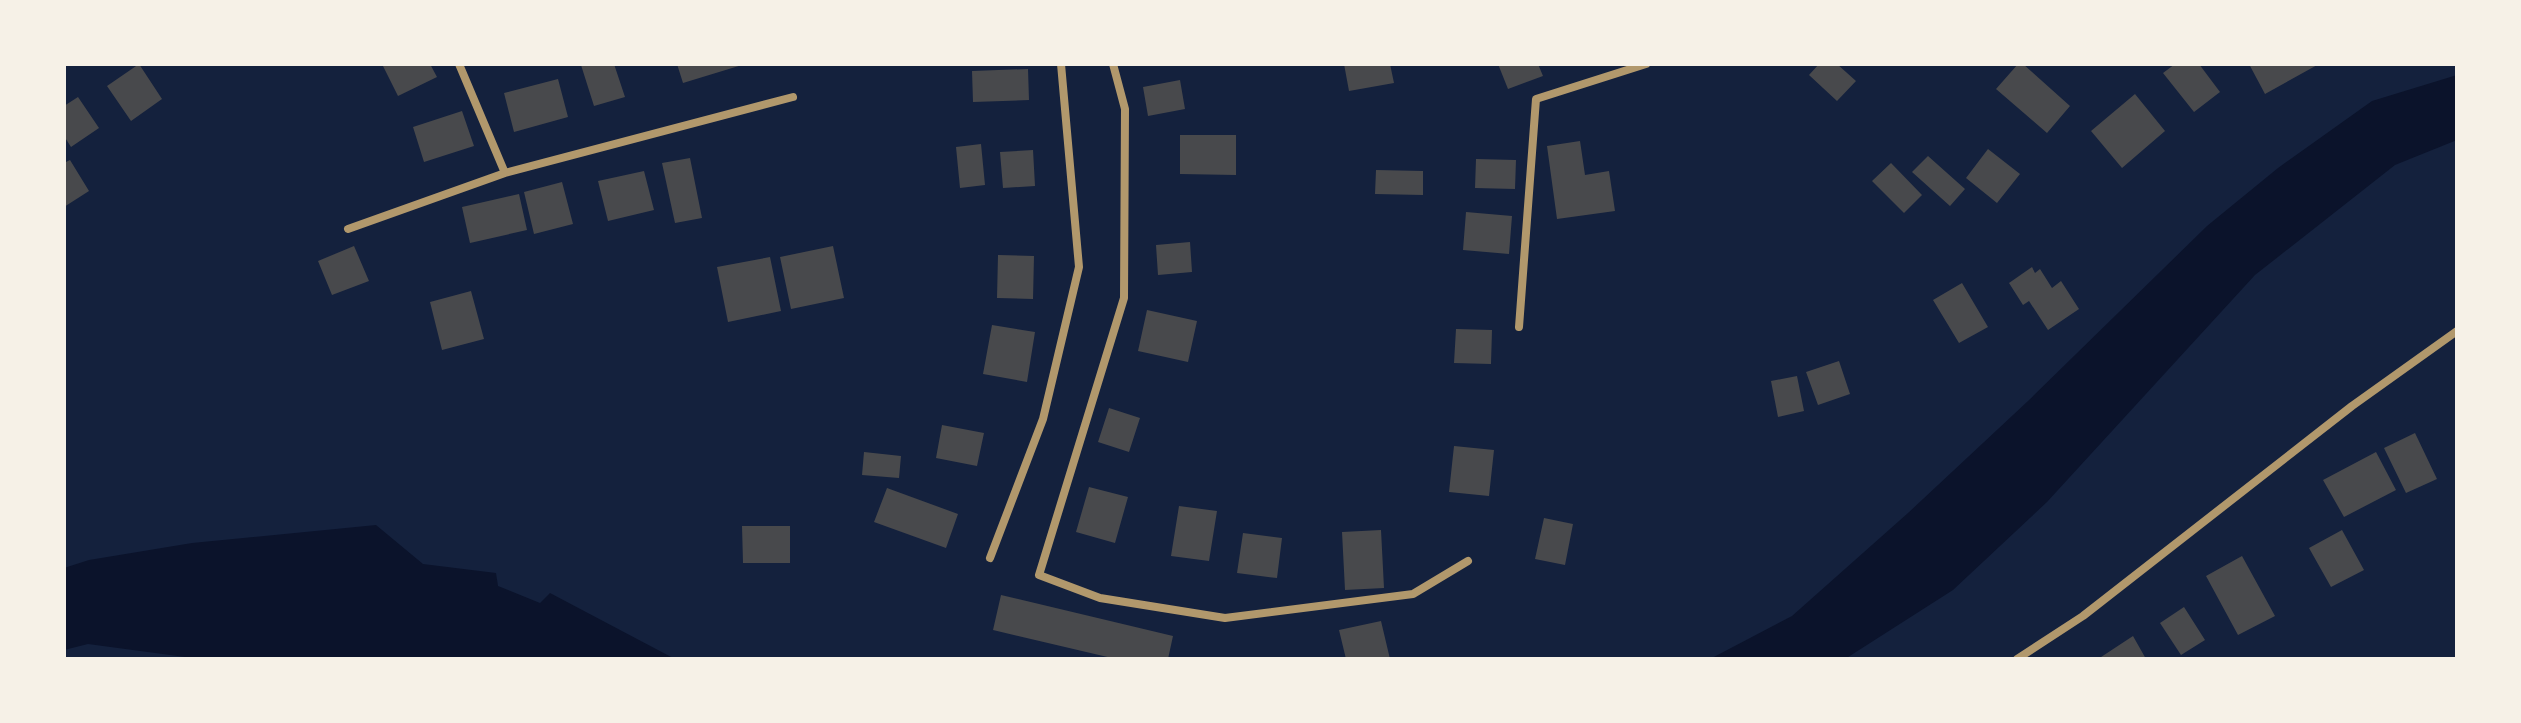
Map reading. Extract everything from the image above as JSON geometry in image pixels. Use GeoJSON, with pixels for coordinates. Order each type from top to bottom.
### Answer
{"type":"FeatureCollection","features":[{"type":"Feature","properties":{"kind":"street"},"geometry":{"type":"LineString","coordinates":[[459,64],[505,173]]}},
{"type":"Feature","properties":{"kind":"street"},"geometry":{"type":"LineString","coordinates":[[990,558],[1043,419],[1079,267],[1061,64]]}},
{"type":"Feature","properties":{"kind":"street"},"geometry":{"type":"LineString","coordinates":[[1113,64],[1125,109],[1124,298],[1039,575],[1100,598],[1225,618],[1413,594],[1468,561]]}},
{"type":"Feature","properties":{"kind":"street"},"geometry":{"type":"LineString","coordinates":[[1519,327],[1536,99],[1646,64]]}},
{"type":"Feature","properties":{"kind":"street"},"geometry":{"type":"LineString","coordinates":[[348,229],[505,173],[793,97]]}},
{"type":"Feature","properties":{"kind":"street"},"geometry":{"type":"LineString","coordinates":[[2017,659],[2083,616],[2352,406],[2457,331]]}},
{"type":"Feature","properties":{"kind":"water"},"geometry":{"type":"Polygon","coordinates":[[[2457,75],[2457,140],[2395,165],[2255,275],[2047,502],[1953,590],[1845,659],[1710,659],[1792,616],[2028,401],[2207,226],[2278,168],[2372,101],[2457,75]]]}},
{"type":"Feature","properties":{"kind":"water"},"geometry":{"type":"Polygon","coordinates":[[[376,525],[423,564],[496,573],[498,586],[540,603],[550,593],[675,659],[200,659],[88,644],[64,650],[64,568],[89,560],[192,543],[376,525]]]}},
{"type":"Feature","properties":{"kind":"building"},"geometry":{"type":"Polygon","coordinates":[[[139,64],[162,99],[131,121],[107,86],[139,64]]]}},
{"type":"Feature","properties":{"kind":"building"},"geometry":{"type":"Polygon","coordinates":[[[382,64],[430,64],[437,77],[398,96],[382,64]]]}},
{"type":"Feature","properties":{"kind":"building"},"geometry":{"type":"Polygon","coordinates":[[[614,64],[625,97],[594,106],[581,65],[614,64]]]}},
{"type":"Feature","properties":{"kind":"building"},"geometry":{"type":"Polygon","coordinates":[[[677,64],[742,64],[742,65],[683,83],[677,64]]]}},
{"type":"Feature","properties":{"kind":"building"},"geometry":{"type":"Polygon","coordinates":[[[1344,64],[1390,64],[1394,83],[1349,91],[1344,64]]]}},
{"type":"Feature","properties":{"kind":"building"},"geometry":{"type":"Polygon","coordinates":[[[1498,64],[1538,64],[1543,76],[1508,89],[1498,64]]]}},
{"type":"Feature","properties":{"kind":"building"},"geometry":{"type":"Polygon","coordinates":[[[1819,64],[1837,64],[1856,81],[1837,101],[1809,75],[1819,64]]]}},
{"type":"Feature","properties":{"kind":"building"},"geometry":{"type":"Polygon","coordinates":[[[2018,64],[2023,64],[2070,106],[2047,133],[1996,89],[2018,64]]]}},
{"type":"Feature","properties":{"kind":"building"},"geometry":{"type":"Polygon","coordinates":[[[2175,64],[2199,64],[2220,92],[2194,112],[2163,73],[2175,64]]]}},
{"type":"Feature","properties":{"kind":"building"},"geometry":{"type":"Polygon","coordinates":[[[2249,64],[2319,64],[2265,94],[2249,64]]]}},
{"type":"Feature","properties":{"kind":"building"},"geometry":{"type":"Polygon","coordinates":[[[1028,69],[1029,100],[973,102],[972,71],[1028,69]]]}},
{"type":"Feature","properties":{"kind":"building"},"geometry":{"type":"Polygon","coordinates":[[[558,79],[568,117],[514,132],[504,93],[558,79]]]}},
{"type":"Feature","properties":{"kind":"building"},"geometry":{"type":"Polygon","coordinates":[[[1180,80],[1185,109],[1148,116],[1143,87],[1180,80]]]}},
{"type":"Feature","properties":{"kind":"building"},"geometry":{"type":"Polygon","coordinates":[[[2135,94],[2165,131],[2122,168],[2091,131],[2135,94]]]}},
{"type":"Feature","properties":{"kind":"building"},"geometry":{"type":"Polygon","coordinates":[[[78,97],[99,128],[71,147],[64,136],[64,106],[78,97]]]}},
{"type":"Feature","properties":{"kind":"building"},"geometry":{"type":"Polygon","coordinates":[[[462,111],[474,146],[424,162],[413,127],[462,111]]]}},
{"type":"Feature","properties":{"kind":"building"},"geometry":{"type":"Polygon","coordinates":[[[1180,135],[1236,135],[1236,175],[1180,174],[1180,135]]]}},
{"type":"Feature","properties":{"kind":"building"},"geometry":{"type":"Polygon","coordinates":[[[1580,141],[1585,175],[1609,171],[1615,211],[1557,219],[1547,146],[1580,141]]]}},
{"type":"Feature","properties":{"kind":"building"},"geometry":{"type":"Polygon","coordinates":[[[981,144],[985,185],[960,188],[956,147],[981,144]]]}},
{"type":"Feature","properties":{"kind":"building"},"geometry":{"type":"Polygon","coordinates":[[[1988,149],[2020,174],[1997,203],[1966,178],[1988,149]]]}},
{"type":"Feature","properties":{"kind":"building"},"geometry":{"type":"Polygon","coordinates":[[[1033,150],[1035,186],[1003,188],[1000,152],[1033,150]]]}},
{"type":"Feature","properties":{"kind":"building"},"geometry":{"type":"Polygon","coordinates":[[[1928,156],[1965,189],[1950,206],[1912,172],[1928,156]]]}},
{"type":"Feature","properties":{"kind":"building"},"geometry":{"type":"Polygon","coordinates":[[[690,158],[702,218],[675,223],[662,163],[690,158]]]}},
{"type":"Feature","properties":{"kind":"building"},"geometry":{"type":"Polygon","coordinates":[[[1476,159],[1516,160],[1515,189],[1475,188],[1476,159]]]}},
{"type":"Feature","properties":{"kind":"building"},"geometry":{"type":"Polygon","coordinates":[[[70,160],[89,191],[64,207],[64,163],[70,160]]]}},
{"type":"Feature","properties":{"kind":"building"},"geometry":{"type":"Polygon","coordinates":[[[1891,163],[1922,195],[1904,213],[1872,181],[1891,163]]]}},
{"type":"Feature","properties":{"kind":"building"},"geometry":{"type":"Polygon","coordinates":[[[1376,170],[1423,171],[1423,195],[1375,194],[1376,170]]]}},
{"type":"Feature","properties":{"kind":"building"},"geometry":{"type":"Polygon","coordinates":[[[644,171],[654,210],[608,221],[598,181],[644,171]]]}},
{"type":"Feature","properties":{"kind":"building"},"geometry":{"type":"Polygon","coordinates":[[[562,182],[573,224],[534,234],[524,192],[562,182]]]}},
{"type":"Feature","properties":{"kind":"building"},"geometry":{"type":"Polygon","coordinates":[[[519,194],[527,230],[470,243],[462,207],[519,194]]]}},
{"type":"Feature","properties":{"kind":"building"},"geometry":{"type":"Polygon","coordinates":[[[1466,212],[1512,216],[1509,254],[1463,250],[1466,212]]]}},
{"type":"Feature","properties":{"kind":"building"},"geometry":{"type":"Polygon","coordinates":[[[1190,242],[1192,272],[1158,275],[1156,245],[1190,242]]]}},
{"type":"Feature","properties":{"kind":"building"},"geometry":{"type":"Polygon","coordinates":[[[354,246],[369,281],[332,295],[318,261],[354,246]]]}},
{"type":"Feature","properties":{"kind":"building"},"geometry":{"type":"Polygon","coordinates":[[[833,246],[844,298],[791,309],[780,257],[833,246]]]}},
{"type":"Feature","properties":{"kind":"building"},"geometry":{"type":"Polygon","coordinates":[[[998,255],[1034,256],[1033,299],[997,298],[998,255]]]}},
{"type":"Feature","properties":{"kind":"building"},"geometry":{"type":"Polygon","coordinates":[[[770,257],[781,311],[728,322],[717,267],[770,257]]]}},
{"type":"Feature","properties":{"kind":"building"},"geometry":{"type":"Polygon","coordinates":[[[2032,267],[2035,273],[2040,269],[2052,288],[2061,281],[2079,309],[2048,330],[2029,301],[2023,305],[2009,283],[2032,267]]]}},
{"type":"Feature","properties":{"kind":"building"},"geometry":{"type":"Polygon","coordinates":[[[1962,283],[1988,327],[1959,343],[1933,300],[1962,283]]]}},
{"type":"Feature","properties":{"kind":"building"},"geometry":{"type":"Polygon","coordinates":[[[471,291],[484,339],[442,350],[430,302],[471,291]]]}},
{"type":"Feature","properties":{"kind":"building"},"geometry":{"type":"Polygon","coordinates":[[[1147,310],[1197,321],[1188,362],[1138,351],[1147,310]]]}},
{"type":"Feature","properties":{"kind":"building"},"geometry":{"type":"Polygon","coordinates":[[[992,325],[1035,332],[1027,382],[983,374],[992,325]]]}},
{"type":"Feature","properties":{"kind":"building"},"geometry":{"type":"Polygon","coordinates":[[[1456,329],[1492,330],[1491,364],[1454,363],[1456,329]]]}},
{"type":"Feature","properties":{"kind":"building"},"geometry":{"type":"Polygon","coordinates":[[[1839,361],[1850,394],[1818,405],[1806,372],[1839,361]]]}},
{"type":"Feature","properties":{"kind":"building"},"geometry":{"type":"Polygon","coordinates":[[[1797,376],[1804,411],[1778,417],[1771,381],[1797,376]]]}},
{"type":"Feature","properties":{"kind":"building"},"geometry":{"type":"Polygon","coordinates":[[[1109,408],[1140,418],[1129,452],[1098,442],[1109,408]]]}},
{"type":"Feature","properties":{"kind":"building"},"geometry":{"type":"Polygon","coordinates":[[[942,425],[984,433],[977,466],[936,458],[942,425]]]}},
{"type":"Feature","properties":{"kind":"building"},"geometry":{"type":"Polygon","coordinates":[[[2415,433],[2437,479],[2406,493],[2384,448],[2415,433]]]}},
{"type":"Feature","properties":{"kind":"building"},"geometry":{"type":"Polygon","coordinates":[[[1454,446],[1494,450],[1489,496],[1449,492],[1454,446]]]}},
{"type":"Feature","properties":{"kind":"building"},"geometry":{"type":"Polygon","coordinates":[[[864,452],[901,456],[899,478],[862,475],[864,452]]]}},
{"type":"Feature","properties":{"kind":"building"},"geometry":{"type":"Polygon","coordinates":[[[2376,452],[2396,490],[2344,517],[2323,480],[2376,452]]]}},
{"type":"Feature","properties":{"kind":"building"},"geometry":{"type":"Polygon","coordinates":[[[1089,487],[1128,497],[1115,543],[1076,532],[1089,487]]]}},
{"type":"Feature","properties":{"kind":"building"},"geometry":{"type":"Polygon","coordinates":[[[887,488],[958,514],[946,548],[874,522],[887,488]]]}},
{"type":"Feature","properties":{"kind":"building"},"geometry":{"type":"Polygon","coordinates":[[[1179,506],[1217,511],[1209,561],[1171,556],[1179,506]]]}},
{"type":"Feature","properties":{"kind":"building"},"geometry":{"type":"Polygon","coordinates":[[[1544,518],[1573,524],[1565,565],[1535,559],[1544,518]]]}},
{"type":"Feature","properties":{"kind":"building"},"geometry":{"type":"Polygon","coordinates":[[[742,526],[790,526],[790,563],[743,563],[742,526]]]}},
{"type":"Feature","properties":{"kind":"building"},"geometry":{"type":"Polygon","coordinates":[[[1381,530],[1384,588],[1345,590],[1342,532],[1381,530]]]}},
{"type":"Feature","properties":{"kind":"building"},"geometry":{"type":"Polygon","coordinates":[[[2342,530],[2364,570],[2331,587],[2309,548],[2342,530]]]}},
{"type":"Feature","properties":{"kind":"building"},"geometry":{"type":"Polygon","coordinates":[[[1243,533],[1282,538],[1277,578],[1237,573],[1243,533]]]}},
{"type":"Feature","properties":{"kind":"building"},"geometry":{"type":"Polygon","coordinates":[[[2242,556],[2275,616],[2238,635],[2206,576],[2242,556]]]}},
{"type":"Feature","properties":{"kind":"building"},"geometry":{"type":"Polygon","coordinates":[[[1001,595],[1173,636],[1168,659],[1116,659],[993,630],[1001,595]]]}},
{"type":"Feature","properties":{"kind":"building"},"geometry":{"type":"Polygon","coordinates":[[[2184,607],[2205,640],[2181,655],[2160,623],[2184,607]]]}},
{"type":"Feature","properties":{"kind":"building"},"geometry":{"type":"Polygon","coordinates":[[[1381,621],[1390,659],[1346,659],[1339,630],[1381,621]]]}},
{"type":"Feature","properties":{"kind":"building"},"geometry":{"type":"Polygon","coordinates":[[[2133,636],[2146,659],[2098,659],[2133,636]]]}}]}
